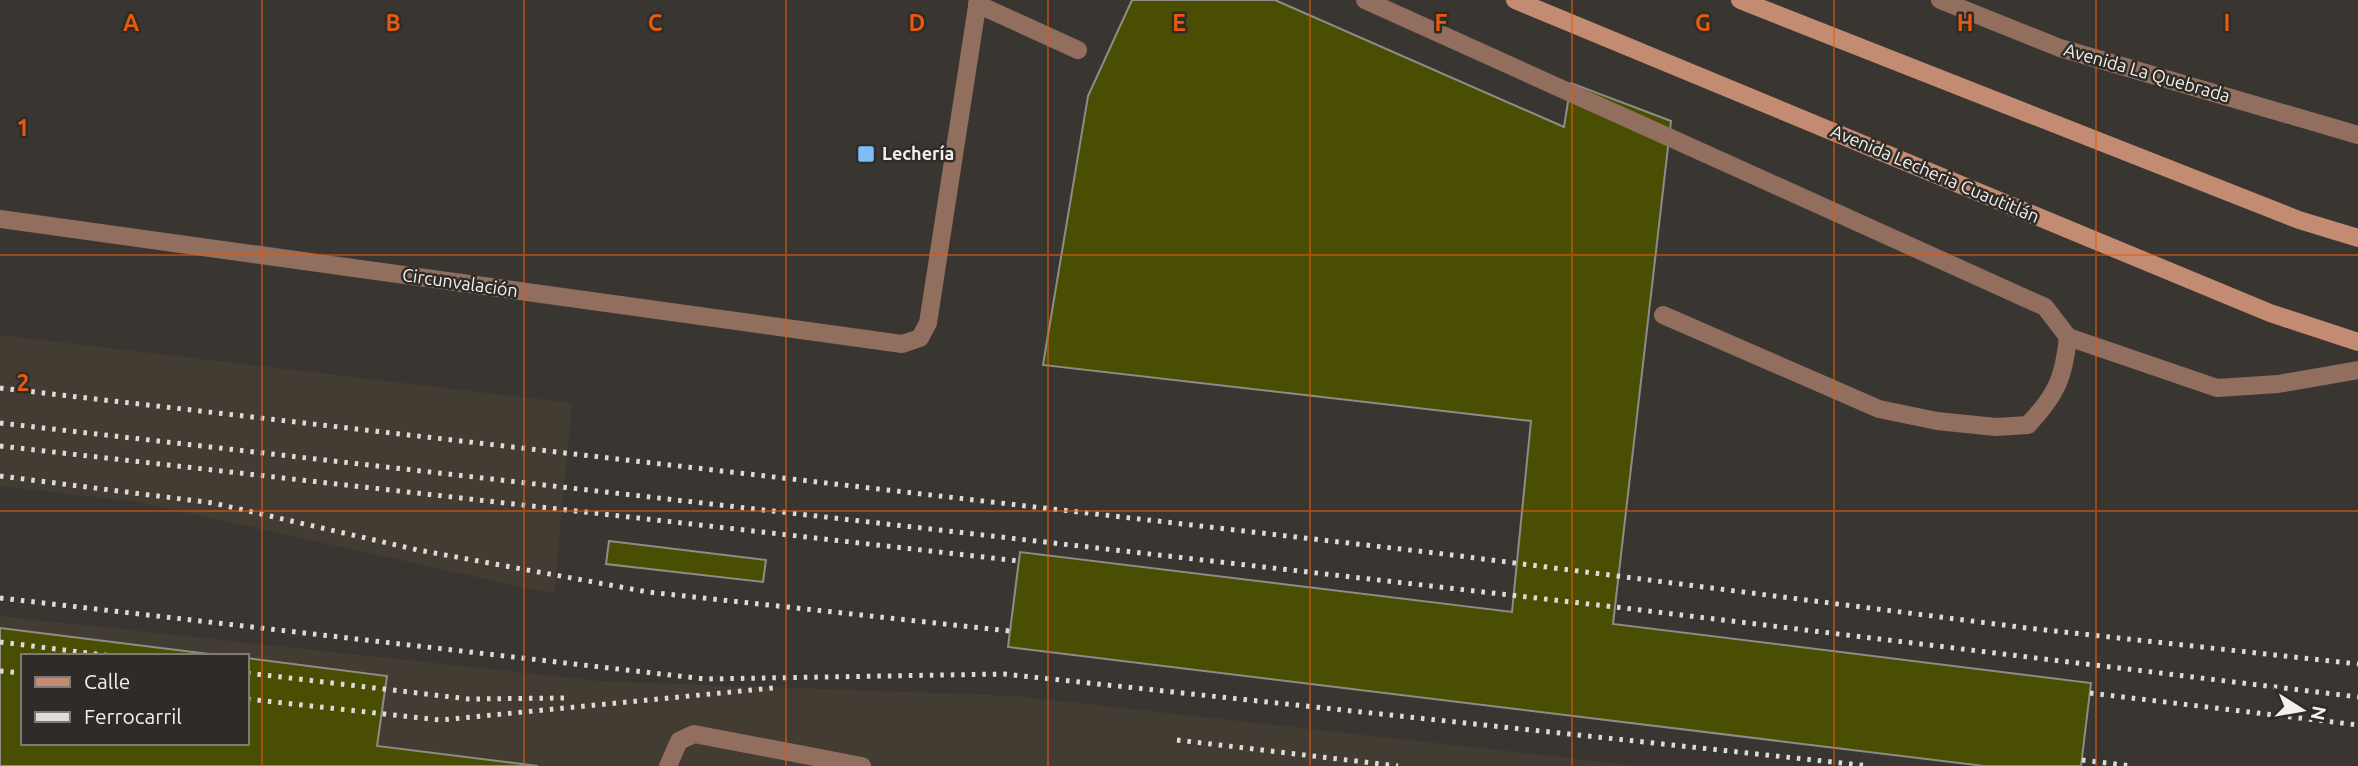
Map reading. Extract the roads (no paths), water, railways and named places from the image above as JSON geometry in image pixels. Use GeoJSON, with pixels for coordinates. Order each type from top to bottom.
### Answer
{"type":"FeatureCollection","features":[{"type":"Feature","properties":{"kind":"main road","name":"Avenida Lecheria Cuautitlán"},"geometry":{"type":"LineString","coordinates":[[1515,0],[2270,313],[2358,342]]}},
{"type":"Feature","properties":{"kind":"main road"},"geometry":{"type":"LineString","coordinates":[[1740,0],[2299,220],[2358,238]]}},
{"type":"Feature","properties":{"kind":"street"},"geometry":{"type":"LineString","coordinates":[[1365,0],[1988,279],[2045,307],[2068,337],[2217,388],[2278,384],[2358,370]]}},
{"type":"Feature","properties":{"kind":"street","name":"Avenida La Quebrada"},"geometry":{"type":"LineString","coordinates":[[1940,0],[2060,48],[2358,135]]}},
{"type":"Feature","properties":{"kind":"street"},"geometry":{"type":"LineString","coordinates":[[977,2],[1078,50]]}},
{"type":"Feature","properties":{"kind":"street","name":"Circunvalación"},"geometry":{"type":"LineString","coordinates":[[0,219],[902,344],[920,338],[928,323],[977,2]]}},
{"type":"Feature","properties":{"kind":"street"},"geometry":{"type":"LineString","coordinates":[[1663,315],[1879,409],[1937,421],[1996,427],[2028,425],[2049,402],[2065,371],[2068,337]]}},
{"type":"Feature","properties":{"kind":"street"},"geometry":{"type":"LineString","coordinates":[[668,766],[679,741],[694,734],[862,766]]}},
{"type":"Feature","properties":{"kind":"railway"},"geometry":{"type":"LineString","coordinates":[[0,388],[1444,554],[2027,628],[2358,664]]}},
{"type":"Feature","properties":{"kind":"railway"},"geometry":{"type":"LineString","coordinates":[[0,423],[1624,608],[2358,697]]}},
{"type":"Feature","properties":{"kind":"railway"},"geometry":{"type":"LineString","coordinates":[[0,446],[1019,561]]}},
{"type":"Feature","properties":{"kind":"railway"},"geometry":{"type":"LineString","coordinates":[[0,476],[213,503],[418,550],[648,592],[1010,631]]}},
{"type":"Feature","properties":{"kind":"railway"},"geometry":{"type":"LineString","coordinates":[[0,598],[705,679],[1004,674],[1870,766]]}},
{"type":"Feature","properties":{"kind":"railway"},"geometry":{"type":"LineString","coordinates":[[0,642],[96,654]]}},
{"type":"Feature","properties":{"kind":"railway"},"geometry":{"type":"LineString","coordinates":[[0,671],[21,673]]}},
{"type":"Feature","properties":{"kind":"railway"},"geometry":{"type":"LineString","coordinates":[[248,673],[469,699],[564,698]]}},
{"type":"Feature","properties":{"kind":"railway"},"geometry":{"type":"LineString","coordinates":[[248,699],[440,720],[773,688]]}},
{"type":"Feature","properties":{"kind":"railway"},"geometry":{"type":"LineString","coordinates":[[2090,693],[2358,725]]}},
{"type":"Feature","properties":{"kind":"railway"},"geometry":{"type":"LineString","coordinates":[[1177,740],[1398,766]]}},
{"type":"Feature","properties":{"kind":"railway"},"geometry":{"type":"LineString","coordinates":[[2082,760],[2131,766]]}},
{"type":"Feature","properties":{"kind":"place","name":"Lechería"},"geometry":{"type":"Point","coordinates":[866,154]}}]}
